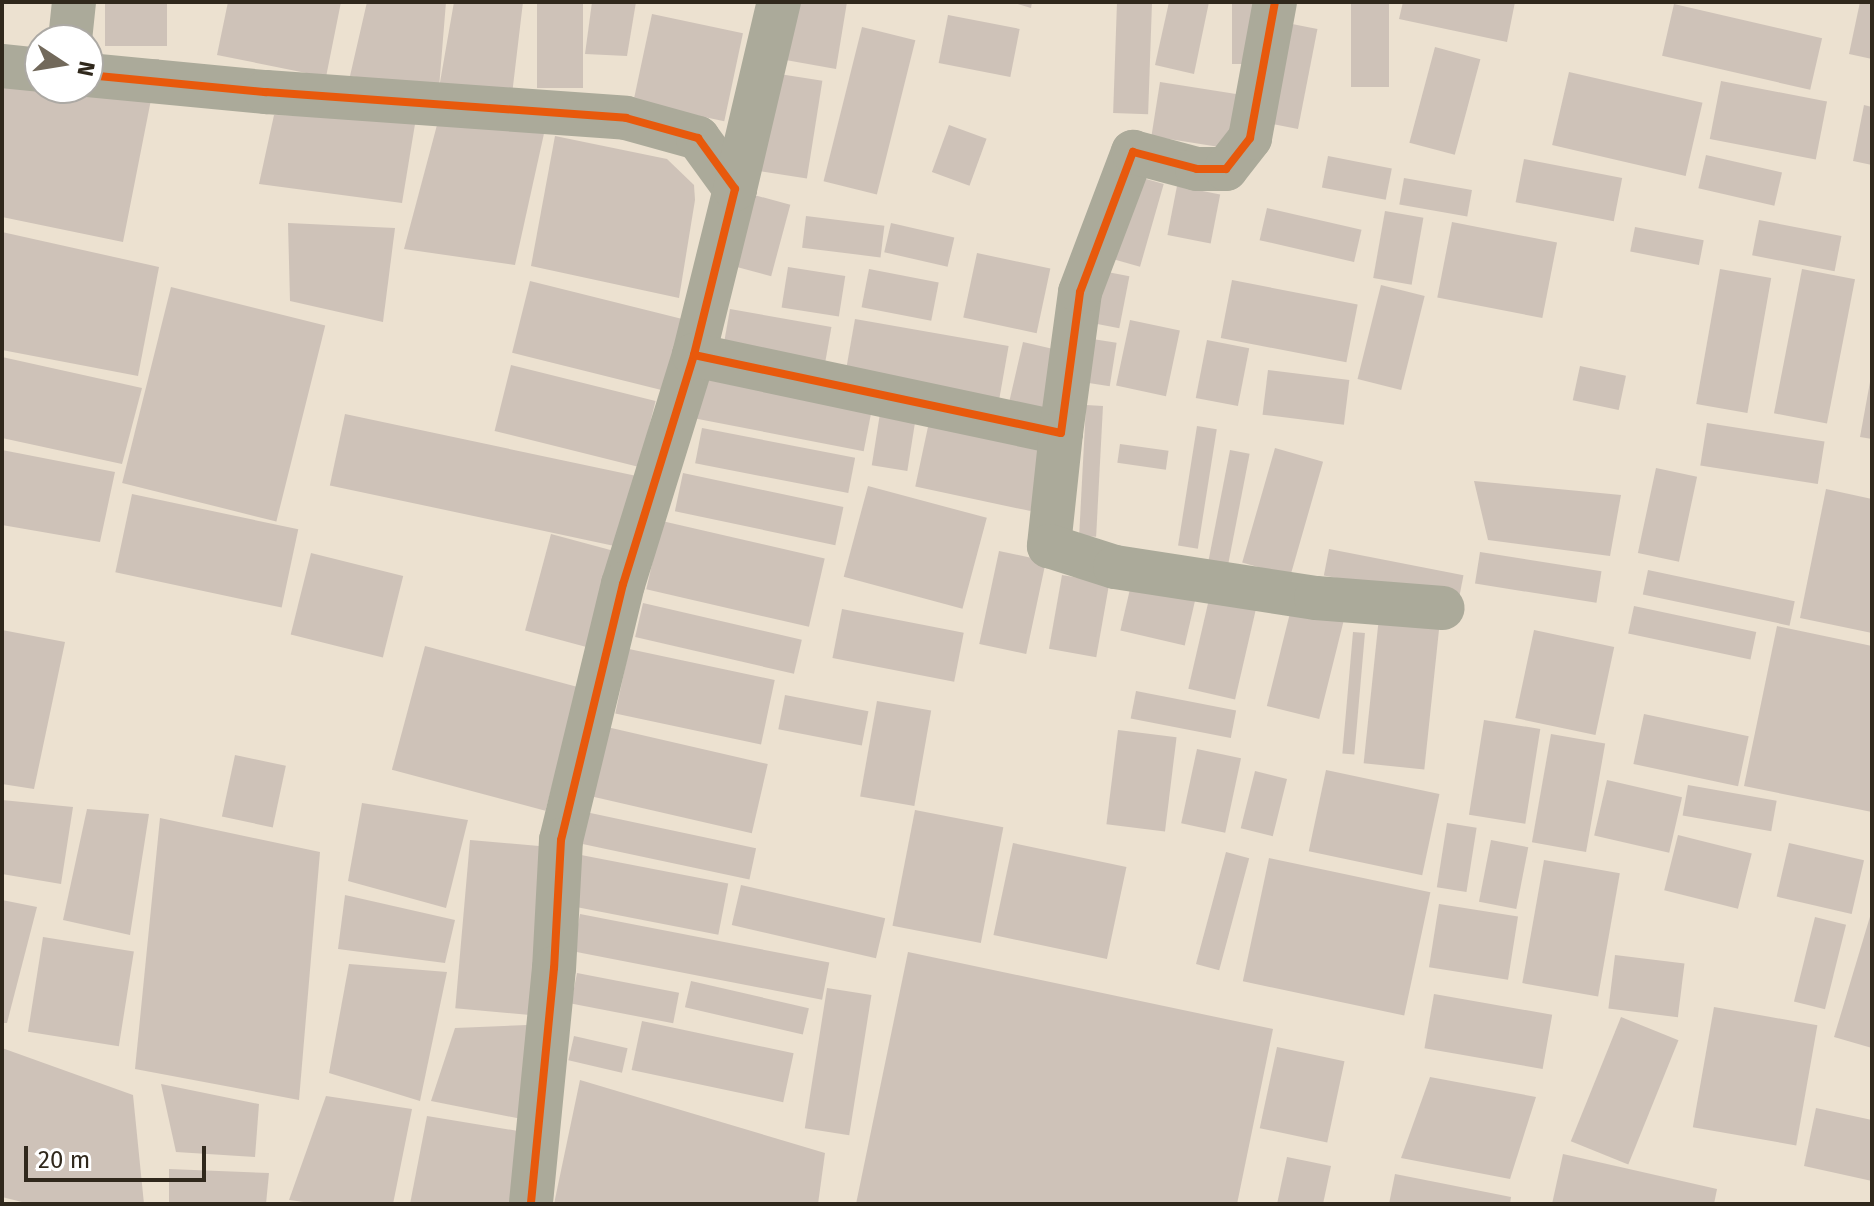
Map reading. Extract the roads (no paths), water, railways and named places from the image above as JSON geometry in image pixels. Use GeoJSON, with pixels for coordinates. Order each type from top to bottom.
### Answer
{"type":"FeatureCollection","features":[{"type":"Feature","properties":{"kind":"street"},"geometry":{"type":"LineString","coordinates":[[72,24],[74,2]]}},
{"type":"Feature","properties":{"kind":"street"},"geometry":{"type":"LineString","coordinates":[[531,1204],[554,968],[561,840],[623,584],[694,355],[779,2]]}},
{"type":"Feature","properties":{"kind":"street"},"geometry":{"type":"LineString","coordinates":[[1275,2],[1250,138],[1226,169],[1197,169],[1133,152],[1080,292],[1049,546],[1115,567],[1316,598],[1443,608]]}},
{"type":"Feature","properties":{"kind":"street"},"geometry":{"type":"LineString","coordinates":[[2,66],[24,68]]}},
{"type":"Feature","properties":{"kind":"street"},"geometry":{"type":"LineString","coordinates":[[104,77],[266,92],[626,118],[698,138],[735,189]]}},
{"type":"Feature","properties":{"kind":"street"},"geometry":{"type":"LineString","coordinates":[[694,355],[1061,433]]}}]}
